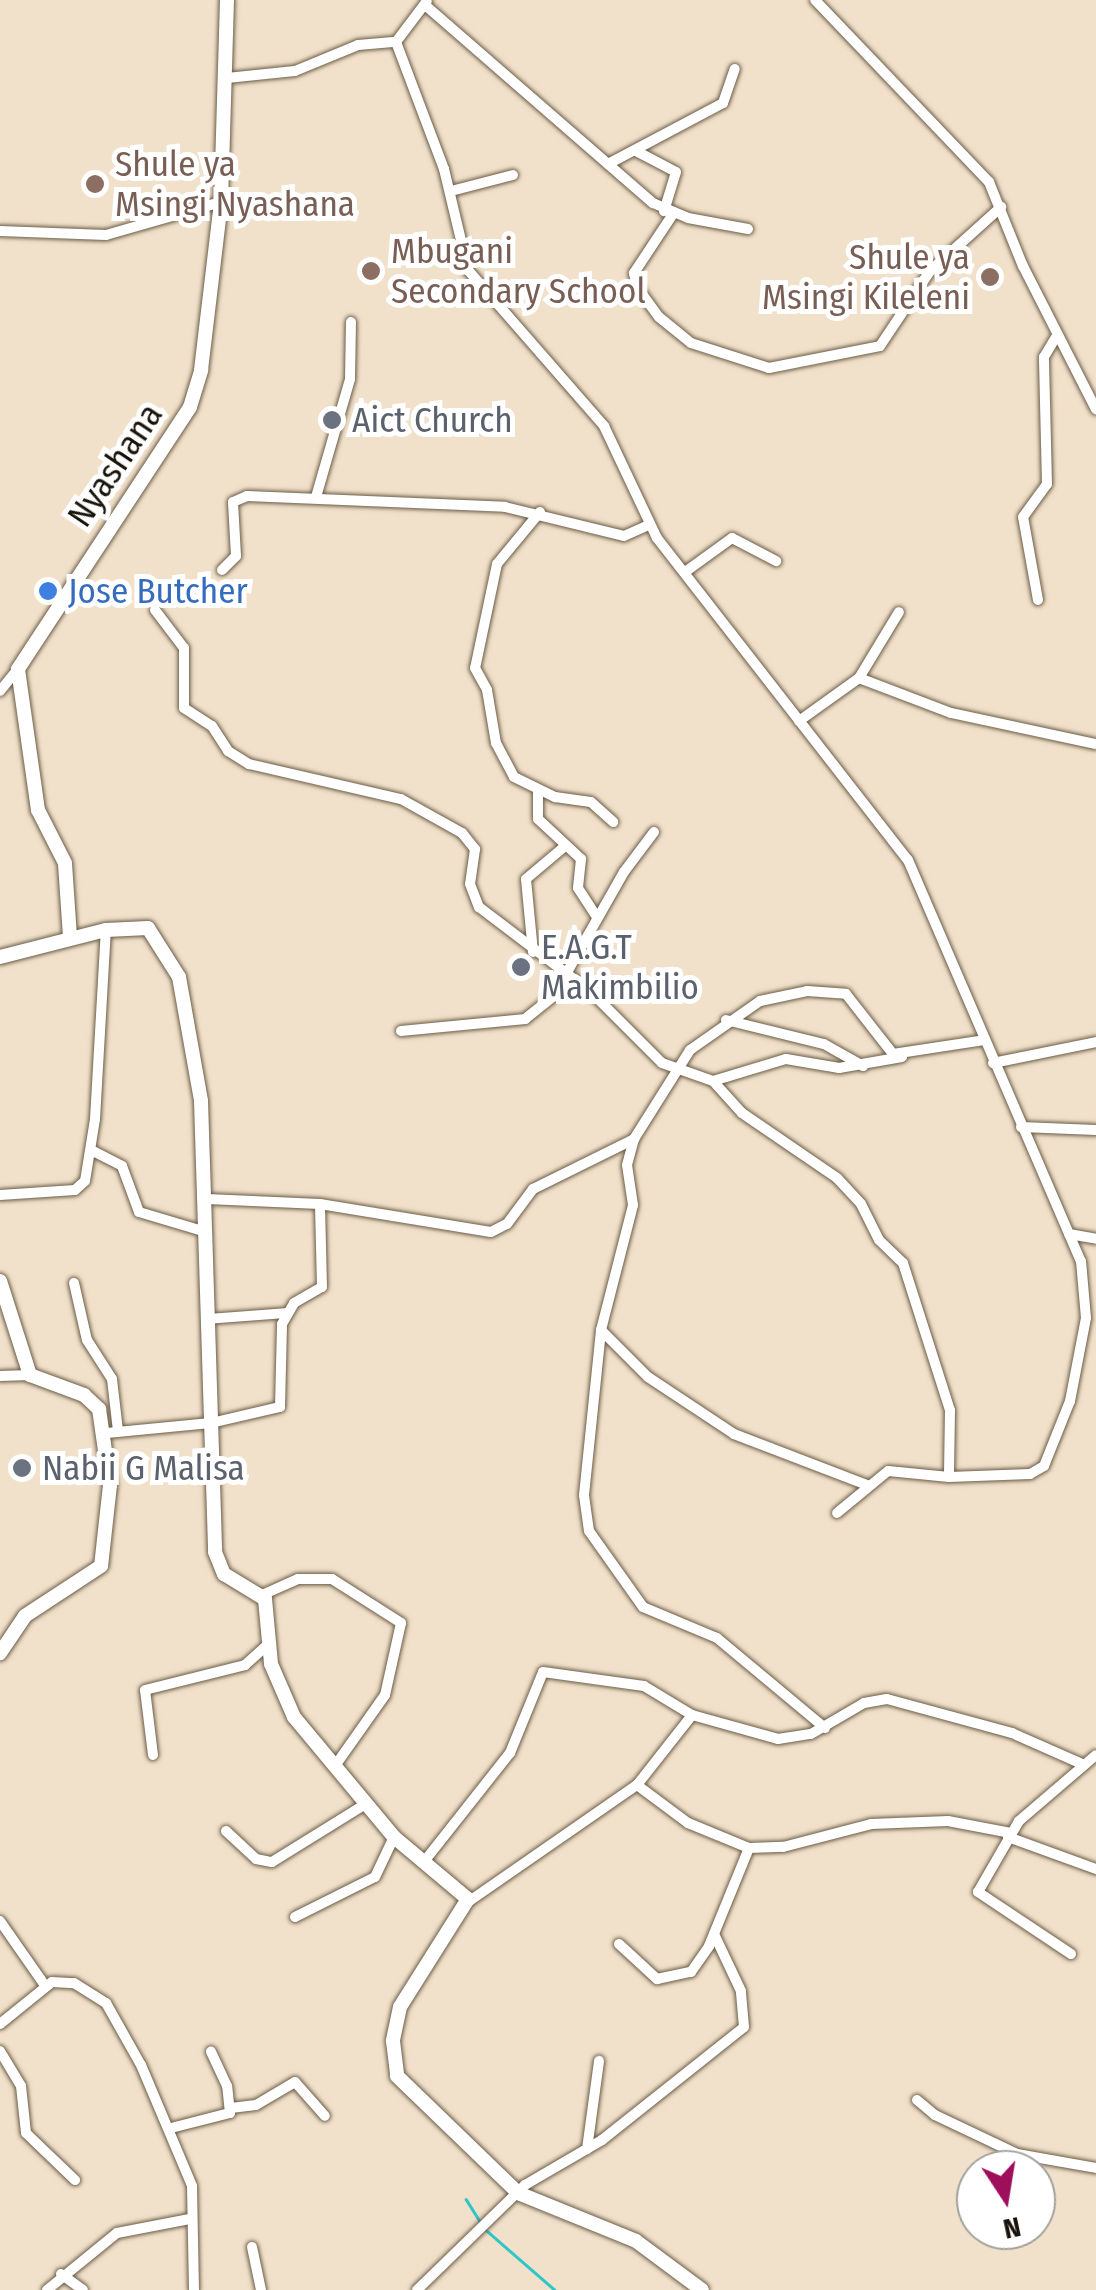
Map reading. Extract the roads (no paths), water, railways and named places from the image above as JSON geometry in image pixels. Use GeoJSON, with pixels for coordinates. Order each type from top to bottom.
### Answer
{"type":"FeatureCollection","features":[{"type":"Feature","properties":{"kind":"street","name":"Nyashana"},"geometry":{"type":"LineString","coordinates":[[18,668],[190,407],[201,370],[221,202],[226,0]]}},
{"type":"Feature","properties":{"kind":"street"},"geometry":{"type":"LineString","coordinates":[[815,0],[974,165],[1001,206],[1056,337],[1096,409]]}},
{"type":"Feature","properties":{"kind":"street"},"geometry":{"type":"LineString","coordinates":[[227,78],[295,71],[358,45],[396,42],[426,3],[608,164],[669,212],[748,229]]}},
{"type":"Feature","properties":{"kind":"street"},"geometry":{"type":"LineString","coordinates":[[396,42],[450,191],[468,270],[604,426],[649,525],[908,860],[1069,1234],[1089,1301],[1070,1400],[1052,1452],[1030,1474],[950,1478],[901,1469],[867,1485],[837,1513]]}},
{"type":"Feature","properties":{"kind":"street"},"geometry":{"type":"LineString","coordinates":[[608,164],[723,103],[736,69]]}},
{"type":"Feature","properties":{"kind":"street"},"geometry":{"type":"LineString","coordinates":[[636,151],[676,172],[669,212],[634,273],[637,287],[659,317],[691,342],[770,368],[880,346],[930,271],[1001,206]]}},
{"type":"Feature","properties":{"kind":"street"},"geometry":{"type":"LineString","coordinates":[[450,191],[513,175]]}},
{"type":"Feature","properties":{"kind":"street"},"geometry":{"type":"LineString","coordinates":[[0,231],[106,236],[221,202]]}},
{"type":"Feature","properties":{"kind":"street"},"geometry":{"type":"LineString","coordinates":[[316,498],[350,379],[351,322]]}},
{"type":"Feature","properties":{"kind":"street"},"geometry":{"type":"LineString","coordinates":[[1038,600],[1023,517],[1047,484],[1044,358],[1056,337]]}},
{"type":"Feature","properties":{"kind":"street"},"geometry":{"type":"LineString","coordinates":[[222,570],[236,556],[232,502],[262,495],[540,512],[624,536],[649,525]]}},
{"type":"Feature","properties":{"kind":"street"},"geometry":{"type":"LineString","coordinates":[[540,512],[497,564],[474,661],[508,770],[538,790],[590,802],[613,822]]}},
{"type":"Feature","properties":{"kind":"street"},"geometry":{"type":"LineString","coordinates":[[685,572],[732,538],[776,561]]}},
{"type":"Feature","properties":{"kind":"street"},"geometry":{"type":"LineString","coordinates":[[155,610],[184,648],[184,708],[212,726],[228,750],[249,764],[401,799],[462,833],[474,849],[470,884],[479,907],[533,952],[571,977],[652,1055],[676,1069],[713,1081],[742,1113],[838,1178],[861,1204],[878,1240],[903,1262],[950,1410],[950,1478]]}},
{"type":"Feature","properties":{"kind":"street"},"geometry":{"type":"LineString","coordinates":[[799,721],[859,678],[899,612]]}},
{"type":"Feature","properties":{"kind":"street"},"geometry":{"type":"LineString","coordinates":[[0,692],[18,668]]}},
{"type":"Feature","properties":{"kind":"street"},"geometry":{"type":"LineString","coordinates":[[18,668],[38,810],[65,864],[70,937]]}},
{"type":"Feature","properties":{"kind":"street"},"geometry":{"type":"LineString","coordinates":[[859,678],[951,713],[1096,744]]}},
{"type":"Feature","properties":{"kind":"street"},"geometry":{"type":"LineString","coordinates":[[538,790],[538,820],[581,859],[578,888],[597,917]]}},
{"type":"Feature","properties":{"kind":"street"},"geometry":{"type":"LineString","coordinates":[[402,1030],[525,1019],[571,977],[597,917],[654,832]]}},
{"type":"Feature","properties":{"kind":"street"},"geometry":{"type":"LineString","coordinates":[[533,952],[526,878],[564,847]]}},
{"type":"Feature","properties":{"kind":"street"},"geometry":{"type":"LineString","coordinates":[[0,1196],[81,1188],[92,1150],[106,930]]}},
{"type":"Feature","properties":{"kind":"street"},"geometry":{"type":"LineString","coordinates":[[0,958],[106,930],[153,931],[179,977],[196,1045],[207,1198],[215,1552],[230,1580],[262,1595]]}},
{"type":"Feature","properties":{"kind":"street"},"geometry":{"type":"LineString","coordinates":[[825,1728],[717,1638],[642,1607],[590,1531],[584,1496],[601,1330],[633,1206],[627,1165],[634,1140],[676,1069],[726,1020],[782,994],[846,994],[858,1003],[884,1049],[903,1056]]}},
{"type":"Feature","properties":{"kind":"street"},"geometry":{"type":"LineString","coordinates":[[726,1020],[824,1044],[864,1067]]}},
{"type":"Feature","properties":{"kind":"street"},"geometry":{"type":"LineString","coordinates":[[713,1081],[786,1059],[824,1068],[864,1067],[984,1040]]}},
{"type":"Feature","properties":{"kind":"street"},"geometry":{"type":"LineString","coordinates":[[994,1063],[1096,1042]]}},
{"type":"Feature","properties":{"kind":"street"},"geometry":{"type":"LineString","coordinates":[[1021,1127],[1096,1130]]}},
{"type":"Feature","properties":{"kind":"street"},"geometry":{"type":"LineString","coordinates":[[207,1198],[320,1204],[491,1232],[507,1224],[533,1189],[634,1140]]}},
{"type":"Feature","properties":{"kind":"street"},"geometry":{"type":"LineString","coordinates":[[92,1150],[127,1172],[139,1212],[206,1232]]}},
{"type":"Feature","properties":{"kind":"street"},"geometry":{"type":"LineString","coordinates":[[597,1158],[627,1165]]}},
{"type":"Feature","properties":{"kind":"street"},"geometry":{"type":"LineString","coordinates":[[207,1319],[287,1313],[322,1287],[320,1204]]}},
{"type":"Feature","properties":{"kind":"street"},"geometry":{"type":"LineString","coordinates":[[1069,1234],[1096,1238]]}},
{"type":"Feature","properties":{"kind":"street"},"geometry":{"type":"LineString","coordinates":[[0,1281],[30,1375]]}},
{"type":"Feature","properties":{"kind":"street"},"geometry":{"type":"LineString","coordinates":[[0,1653],[25,1616],[101,1566],[110,1519],[112,1378],[87,1340],[74,1283]]}},
{"type":"Feature","properties":{"kind":"street"},"geometry":{"type":"LineString","coordinates":[[112,1432],[211,1424],[280,1407],[279,1344],[287,1313]]}},
{"type":"Feature","properties":{"kind":"street"},"geometry":{"type":"LineString","coordinates":[[601,1330],[648,1377],[734,1434],[867,1485]]}},
{"type":"Feature","properties":{"kind":"street"},"geometry":{"type":"LineString","coordinates":[[0,1376],[30,1375],[84,1396],[98,1408],[112,1432]]}},
{"type":"Feature","properties":{"kind":"street"},"geometry":{"type":"LineString","coordinates":[[262,1595],[298,1578],[332,1580],[401,1623],[384,1695],[335,1766]]}},
{"type":"Feature","properties":{"kind":"street"},"geometry":{"type":"LineString","coordinates":[[262,1595],[268,1645],[284,1701],[394,1837],[468,1902]]}},
{"type":"Feature","properties":{"kind":"street"},"geometry":{"type":"LineString","coordinates":[[153,1755],[145,1690],[245,1665],[268,1645]]}},
{"type":"Feature","properties":{"kind":"street"},"geometry":{"type":"LineString","coordinates":[[423,1864],[510,1753],[539,1674],[644,1686],[692,1716],[778,1739],[825,1728],[864,1703],[887,1699],[1012,1733],[1082,1764]]}},
{"type":"Feature","properties":{"kind":"street"},"geometry":{"type":"LineString","coordinates":[[692,1716],[637,1784],[468,1902],[406,1991],[393,2041],[394,2068],[414,2098],[456,2130],[518,2193],[636,2241],[702,2290]]}},
{"type":"Feature","properties":{"kind":"street"},"geometry":{"type":"LineString","coordinates":[[1071,1954],[979,1895],[1010,1835],[1046,1792],[1096,1755]]}},
{"type":"Feature","properties":{"kind":"street"},"geometry":{"type":"LineString","coordinates":[[637,1784],[688,1823],[749,1848],[784,1848],[871,1824],[948,1820],[1010,1835],[1096,1869]]}},
{"type":"Feature","properties":{"kind":"street"},"geometry":{"type":"LineString","coordinates":[[226,1831],[256,1859],[272,1862],[367,1803]]}},
{"type":"Feature","properties":{"kind":"street"},"geometry":{"type":"LineString","coordinates":[[295,1917],[375,1877],[394,1837]]}},
{"type":"Feature","properties":{"kind":"street"},"geometry":{"type":"LineString","coordinates":[[619,1944],[646,1974],[666,1980],[691,1972],[714,1934],[749,1848]]}},
{"type":"Feature","properties":{"kind":"street"},"geometry":{"type":"LineString","coordinates":[[0,1921],[44,1984]]}},
{"type":"Feature","properties":{"kind":"street"},"geometry":{"type":"LineString","coordinates":[[417,2290],[518,2193],[587,2149],[744,2027],[741,1991],[714,1934]]}},
{"type":"Feature","properties":{"kind":"street"},"geometry":{"type":"LineString","coordinates":[[0,2024],[44,1984],[74,1983],[106,2003],[170,2128],[192,2186],[194,2290]]}},
{"type":"Feature","properties":{"kind":"street"},"geometry":{"type":"LineString","coordinates":[[0,2050],[21,2086],[28,2136],[75,2180]]}},
{"type":"Feature","properties":{"kind":"street"},"geometry":{"type":"LineString","coordinates":[[211,2052],[232,2108]]}},
{"type":"Feature","properties":{"kind":"street"},"geometry":{"type":"LineString","coordinates":[[587,2149],[599,2060]]}},
{"type":"Feature","properties":{"kind":"street"},"geometry":{"type":"LineString","coordinates":[[170,2128],[256,2104],[295,2082],[325,2116]]}},
{"type":"Feature","properties":{"kind":"street"},"geometry":{"type":"LineString","coordinates":[[917,2100],[935,2116],[1016,2154],[1096,2168]]}},
{"type":"Feature","properties":{"kind":"street"},"geometry":{"type":"LineString","coordinates":[[47,2290],[61,2274],[118,2233],[190,2219]]}},
{"type":"Feature","properties":{"kind":"street"},"geometry":{"type":"LineString","coordinates":[[252,2247],[261,2290]]}},
{"type":"Feature","properties":{"kind":"street"},"geometry":{"type":"LineString","coordinates":[[61,2274],[83,2290]]}},
{"type":"Feature","properties":{"kind":"waterway"},"geometry":{"type":"LineString","coordinates":[[466,2199],[481,2223]]}},
{"type":"Feature","properties":{"kind":"waterway"},"geometry":{"type":"LineString","coordinates":[[486,2230],[555,2290]]}},
{"type":"Feature","properties":{"kind":"place","name":"Shule ya Msingi Nyashana"},"geometry":{"type":"Point","coordinates":[95,184]}},
{"type":"Feature","properties":{"kind":"place","name":"Mbugani Secondary School"},"geometry":{"type":"Point","coordinates":[371,271]}},
{"type":"Feature","properties":{"kind":"place","name":"Shule ya Msingi Kileleni"},"geometry":{"type":"Point","coordinates":[990,277]}},
{"type":"Feature","properties":{"kind":"place","name":"Aict Church"},"geometry":{"type":"Point","coordinates":[332,420]}},
{"type":"Feature","properties":{"kind":"place","name":"Jose Butcher"},"geometry":{"type":"Point","coordinates":[48,591]}},
{"type":"Feature","properties":{"kind":"place","name":"E.A.G.T Makimbilio"},"geometry":{"type":"Point","coordinates":[521,967]}},
{"type":"Feature","properties":{"kind":"place","name":"Nabii G Malisa"},"geometry":{"type":"Point","coordinates":[22,1468]}}]}
